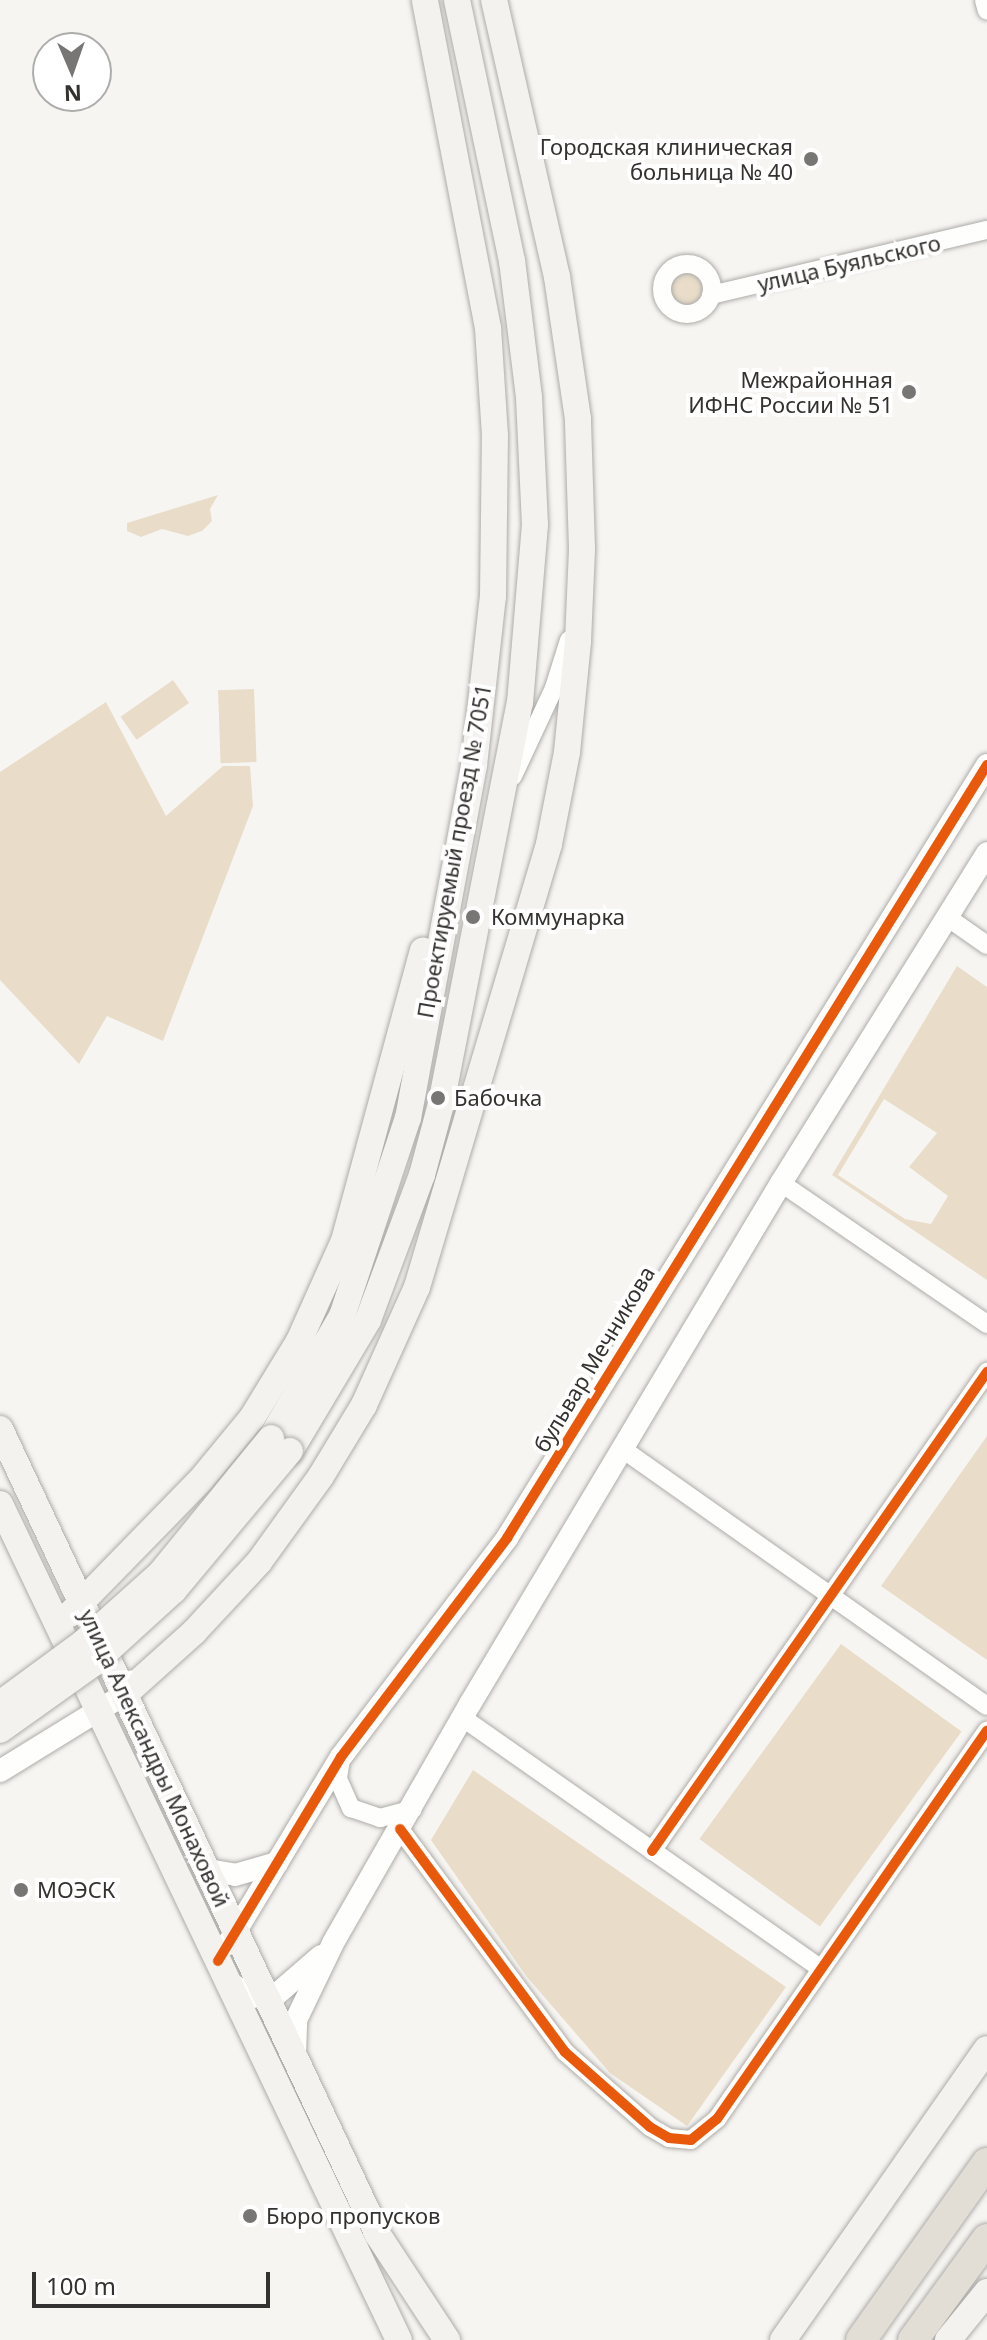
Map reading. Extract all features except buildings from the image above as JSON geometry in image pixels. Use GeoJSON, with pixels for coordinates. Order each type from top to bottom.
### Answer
{"type":"FeatureCollection","features":[{"type":"Feature","properties":{"kind":"highway"},"geometry":{"type":"LineString","coordinates":[[861,2340],[987,2163]]}},
{"type":"Feature","properties":{"kind":"highway"},"geometry":{"type":"LineString","coordinates":[[913,2340],[987,2239]]}},
{"type":"Feature","properties":{"kind":"main road","name":"Проектируемый проезд № 7051"},"geometry":{"type":"LineString","coordinates":[[281,1445],[342,1316],[385,1198],[408,1118],[474,765],[493,596],[495,424],[481,277],[425,0]]}},
{"type":"Feature","properties":{"kind":"main road","name":"Проектируемый проезд № 7051"},"geometry":{"type":"LineString","coordinates":[[281,1445],[368,1320],[422,1175],[441,1104],[504,796],[528,626],[534,460],[512,261],[457,0]]}},
{"type":"Feature","properties":{"kind":"main road"},"geometry":{"type":"LineString","coordinates":[[125,1694],[194,1632],[259,1562],[321,1476],[394,1344],[422,1272],[549,844],[567,752],[581,589],[581,480],[568,339],[494,0]]}},
{"type":"Feature","properties":{"kind":"main road"},"geometry":{"type":"LineString","coordinates":[[58,1624],[200,1481],[252,1418],[299,1341],[344,1241],[414,984],[455,860]]}},
{"type":"Feature","properties":{"kind":"main road","name":"улица Александры Монаховой"},"geometry":{"type":"LineString","coordinates":[[0,1429],[378,2235],[447,2340]]}},
{"type":"Feature","properties":{"kind":"main road"},"geometry":{"type":"LineString","coordinates":[[0,1704],[83,1643],[161,1573],[281,1445]]}},
{"type":"Feature","properties":{"kind":"main road"},"geometry":{"type":"LineString","coordinates":[[0,1730],[94,1663],[174,1590],[227,1534],[281,1445]]}},
{"type":"Feature","properties":{"kind":"main road","name":"улица Александры Монаховой"},"geometry":{"type":"LineString","coordinates":[[0,1504],[379,2291],[399,2340]]}},
{"type":"Feature","properties":{"kind":"main road"},"geometry":{"type":"LineString","coordinates":[[783,2340],[987,2049]]}},
{"type":"Feature","properties":{"kind":"main road","name":"улица Александры Монаховой"},"geometry":{"type":"LineString","coordinates":[[379,2291],[414,2340]]}},
{"type":"Feature","properties":{"kind":"main road"},"geometry":{"type":"LineString","coordinates":[[948,2340],[987,2292]]}},
{"type":"Feature","properties":{"kind":"street"},"geometry":{"type":"LineString","coordinates":[[984,0],[987,11]]}},
{"type":"Feature","properties":{"kind":"street","name":"улица Буяльского"},"geometry":{"type":"LineString","coordinates":[[711,295],[987,230]]}},
{"type":"Feature","properties":{"kind":"street"},"geometry":{"type":"LineString","coordinates":[[504,796],[554,688],[581,589]]}},
{"type":"Feature","properties":{"kind":"street","name":"бульвар Мечникова"},"geometry":{"type":"LineString","coordinates":[[223,1972],[235,1933],[341,1757],[507,1538],[987,765]]}},
{"type":"Feature","properties":{"kind":"street"},"geometry":{"type":"LineString","coordinates":[[295,2062],[296,2020],[333,1943],[781,1183],[987,853]]}},
{"type":"Feature","properties":{"kind":"street"},"geometry":{"type":"LineString","coordinates":[[947,917],[987,945]]}},
{"type":"Feature","properties":{"kind":"street"},"geometry":{"type":"LineString","coordinates":[[781,1183],[987,1324]]}},
{"type":"Feature","properties":{"kind":"street"},"geometry":{"type":"LineString","coordinates":[[652,1851],[987,1372]]}},
{"type":"Feature","properties":{"kind":"street"},"geometry":{"type":"LineString","coordinates":[[624,1450],[987,1706]]}},
{"type":"Feature","properties":{"kind":"street"},"geometry":{"type":"LineString","coordinates":[[0,1771],[125,1694]]}},
{"type":"Feature","properties":{"kind":"street"},"geometry":{"type":"LineString","coordinates":[[463,1718],[821,1969]]}},
{"type":"Feature","properties":{"kind":"street"},"geometry":{"type":"LineString","coordinates":[[400,1829],[546,2030],[596,2080],[669,2138],[691,2140],[710,2129],[987,1731]]}},
{"type":"Feature","properties":{"kind":"street"},"geometry":{"type":"LineString","coordinates":[[341,1757],[338,1779],[351,1808],[380,1818],[413,1809]]}},
{"type":"Feature","properties":{"kind":"street"},"geometry":{"type":"LineString","coordinates":[[208,1870],[235,1875],[277,1863]]}},
{"type":"Feature","properties":{"kind":"street"},"geometry":{"type":"LineString","coordinates":[[223,1972],[251,1997],[264,1996],[289,1988],[333,1943]]}},
{"type":"Feature","properties":{"kind":"shaded area"},"geometry":{"type":"Polygon","coordinates":[[[687,271],[700,276],[705,289],[700,302],[687,307],[674,302],[669,289],[674,276],[687,271]]]}},
{"type":"Feature","properties":{"kind":"shaded area"},"geometry":{"type":"Polygon","coordinates":[[[218,495],[210,509],[212,521],[202,531],[188,536],[162,529],[141,537],[127,531],[127,523],[218,495]]]}},
{"type":"Feature","properties":{"kind":"shaded area"},"geometry":{"type":"Polygon","coordinates":[[[173,680],[189,703],[137,740],[121,717],[173,680]]]}},
{"type":"Feature","properties":{"kind":"shaded area"},"geometry":{"type":"Polygon","coordinates":[[[254,689],[257,762],[221,763],[218,690],[254,689]]]}},
{"type":"Feature","properties":{"kind":"shaded area"},"geometry":{"type":"Polygon","coordinates":[[[106,702],[166,816],[223,766],[250,766],[253,806],[163,1041],[107,1016],[79,1064],[0,980],[0,772],[106,702]]]}},
{"type":"Feature","properties":{"kind":"shaded area"},"geometry":{"type":"Polygon","coordinates":[[[957,966],[987,987],[987,1280],[832,1175],[957,966]],[[884,1099],[838,1175],[905,1219],[931,1224],[948,1196],[909,1167],[937,1133],[884,1099]]]}},
{"type":"Feature","properties":{"kind":"shaded area"},"geometry":{"type":"Polygon","coordinates":[[[987,1436],[987,1660],[881,1586],[987,1436]]]}},
{"type":"Feature","properties":{"kind":"shaded area"},"geometry":{"type":"Polygon","coordinates":[[[841,1644],[962,1732],[820,1927],[699,1839],[841,1644]]]}},
{"type":"Feature","properties":{"kind":"shaded area"},"geometry":{"type":"Polygon","coordinates":[[[473,1770],[786,1987],[687,2126],[610,2073],[527,1977],[431,1840],[473,1770]]]}},
{"type":"Feature","properties":{"kind":"cycle path"},"geometry":{"type":"LineString","coordinates":[[218,1961],[341,1757],[507,1538],[987,765]]}},
{"type":"Feature","properties":{"kind":"cycle path"},"geometry":{"type":"LineString","coordinates":[[652,1851],[987,1372]]}},
{"type":"Feature","properties":{"kind":"cycle path"},"geometry":{"type":"LineString","coordinates":[[400,1829],[565,2052],[650,2127],[669,2138],[691,2140],[717,2119],[987,1731]]}},
{"type":"Feature","properties":{"kind":"place","name":"Городская клиническая больница № 40"},"geometry":{"type":"Point","coordinates":[811,159]}},
{"type":"Feature","properties":{"kind":"place","name":"Межрайонная ИФНС России № 51"},"geometry":{"type":"Point","coordinates":[909,392]}},
{"type":"Feature","properties":{"kind":"place","name":"Коммунарка"},"geometry":{"type":"Point","coordinates":[473,917]}},
{"type":"Feature","properties":{"kind":"place","name":"Бабочка"},"geometry":{"type":"Point","coordinates":[438,1098]}},
{"type":"Feature","properties":{"kind":"place","name":"МОЭСК"},"geometry":{"type":"Point","coordinates":[21,1890]}},
{"type":"Feature","properties":{"kind":"place","name":"Бюро пропусков"},"geometry":{"type":"Point","coordinates":[250,2216]}}]}
